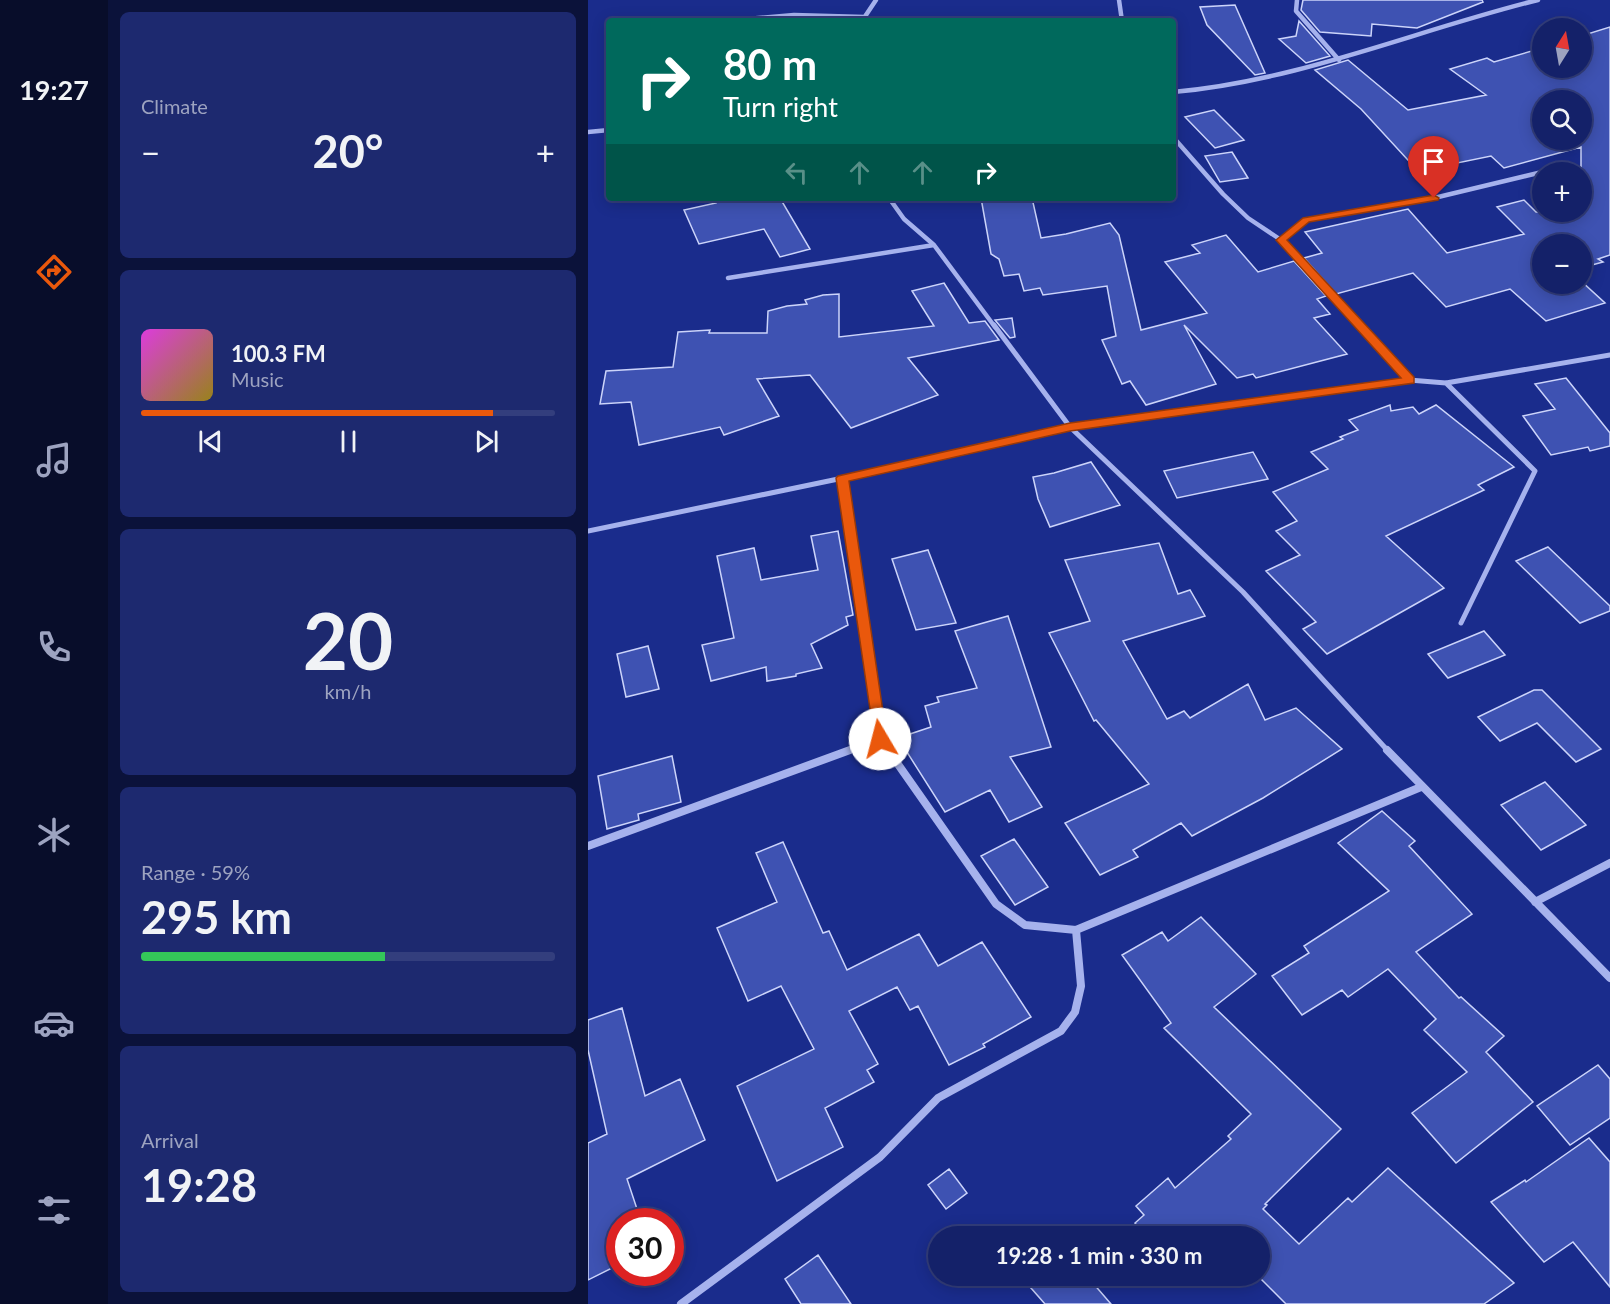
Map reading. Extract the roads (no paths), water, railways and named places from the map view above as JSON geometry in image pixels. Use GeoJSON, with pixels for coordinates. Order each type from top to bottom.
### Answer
{"type":"FeatureCollection","features":[{"type":"Feature","properties":{"kind":"street"},"geometry":{"type":"LineString","coordinates":[[864,18],[876,0]]}},
{"type":"Feature","properties":{"kind":"street"},"geometry":{"type":"LineString","coordinates":[[1119,0],[1122,18]]}},
{"type":"Feature","properties":{"kind":"street"},"geometry":{"type":"LineString","coordinates":[[1298,0],[1296,11],[1339,60]]}},
{"type":"Feature","properties":{"kind":"street"},"geometry":{"type":"LineString","coordinates":[[1176,92],[1209,91],[1339,60],[1455,22],[1538,0]]}},
{"type":"Feature","properties":{"kind":"street"},"geometry":{"type":"LineString","coordinates":[[748,18],[825,14],[855,18]]}},
{"type":"Feature","properties":{"kind":"street"},"geometry":{"type":"LineString","coordinates":[[588,132],[606,130]]}},
{"type":"Feature","properties":{"kind":"street"},"geometry":{"type":"LineString","coordinates":[[1176,140],[1223,194],[1248,218],[1281,240],[1410,380]]}},
{"type":"Feature","properties":{"kind":"street"},"geometry":{"type":"LineString","coordinates":[[1281,240],[1306,220],[1434,198],[1532,174]]}},
{"type":"Feature","properties":{"kind":"street"},"geometry":{"type":"LineString","coordinates":[[891,201],[904,219],[934,245],[1070,427],[1243,592],[1421,787],[1610,978]]}},
{"type":"Feature","properties":{"kind":"street"},"geometry":{"type":"LineString","coordinates":[[728,278],[934,245]]}},
{"type":"Feature","properties":{"kind":"street"},"geometry":{"type":"LineString","coordinates":[[588,531],[843,478],[1070,427],[1410,380],[1446,383],[1610,355]]}},
{"type":"Feature","properties":{"kind":"street"},"geometry":{"type":"LineString","coordinates":[[1446,383],[1535,471],[1461,623]]}},
{"type":"Feature","properties":{"kind":"street"},"geometry":{"type":"LineString","coordinates":[[843,478],[880,739],[996,904],[1025,926],[1076,930],[1421,787]]}},
{"type":"Feature","properties":{"kind":"street"},"geometry":{"type":"LineString","coordinates":[[588,846],[880,739]]}},
{"type":"Feature","properties":{"kind":"street"},"geometry":{"type":"LineString","coordinates":[[1535,902],[1610,863]]}},
{"type":"Feature","properties":{"kind":"street"},"geometry":{"type":"LineString","coordinates":[[681,1304],[880,1157],[938,1098],[1061,1031],[1075,1011],[1081,986],[1076,930]]}}]}
